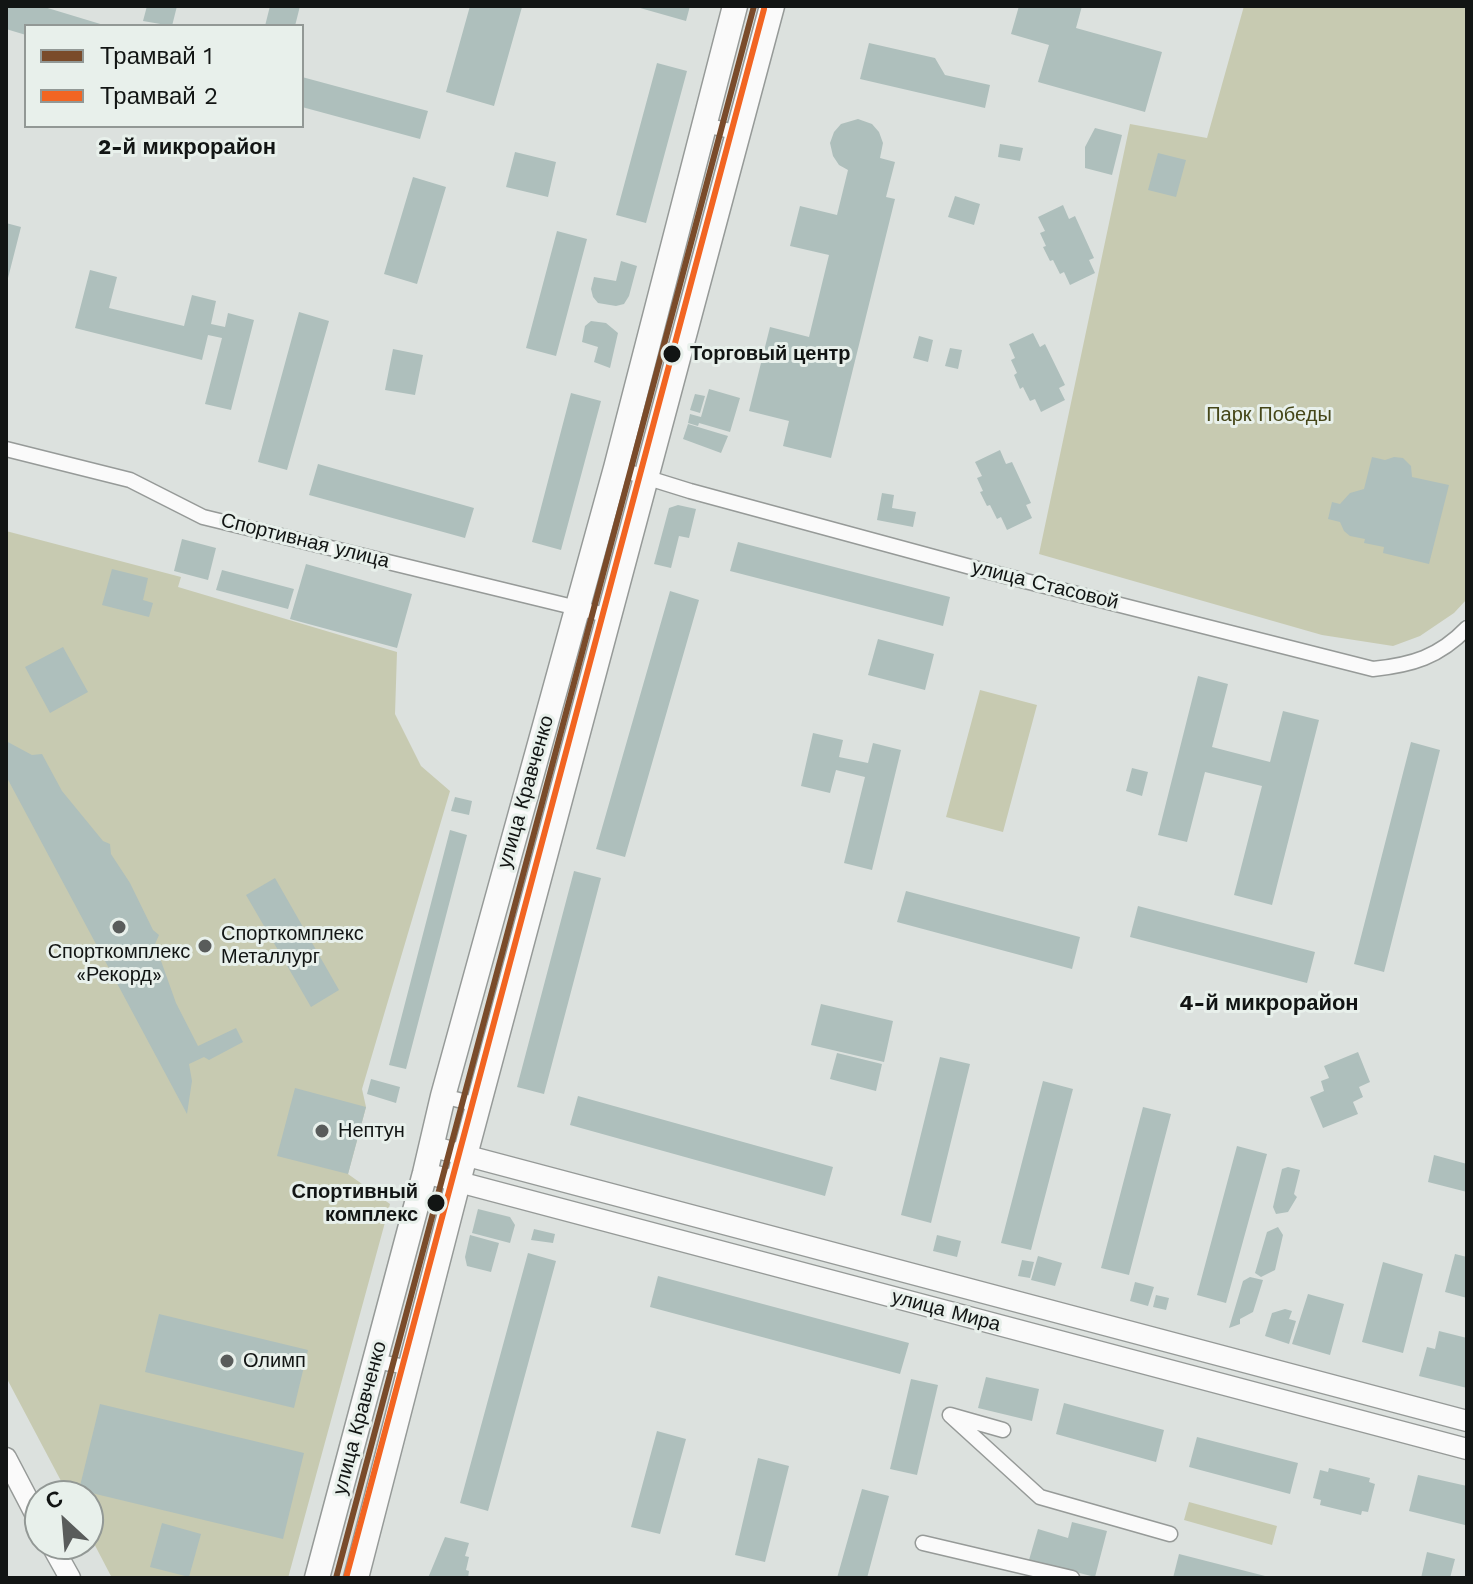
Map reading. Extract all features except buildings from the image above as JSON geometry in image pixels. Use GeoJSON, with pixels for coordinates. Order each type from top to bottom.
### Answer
{"type":"FeatureCollection","features":[{"type":"Feature","properties":{"kind":"main road","name":"улица Кравченко"},"geometry":{"type":"LineString","coordinates":[[317,1578],[443,1096],[616,468],[735,6]]}},
{"type":"Feature","properties":{"kind":"main road","name":"улица Кравченко"},"geometry":{"type":"LineString","coordinates":[[356,1578],[478,1105],[772,6]]}},
{"type":"Feature","properties":{"kind":"street"},"geometry":{"type":"LineString","coordinates":[[706,125],[738,133]]}},
{"type":"Feature","properties":{"kind":"street","name":"Спортивная улица"},"geometry":{"type":"LineString","coordinates":[[6,449],[130,480],[203,517],[610,616]]}},
{"type":"Feature","properties":{"kind":"street","name":"улица Стасовой"},"geometry":{"type":"LineString","coordinates":[[616,468],[978,569],[1373,669],[1406,666],[1451,645],[1467,628]]}},
{"type":"Feature","properties":{"kind":"street"},"geometry":{"type":"LineString","coordinates":[[553,697],[586,705]]}},
{"type":"Feature","properties":{"kind":"street"},"geometry":{"type":"LineString","coordinates":[[484,947],[519,955]]}},
{"type":"Feature","properties":{"kind":"street"},"geometry":{"type":"LineString","coordinates":[[443,1096],[478,1105]]}},
{"type":"Feature","properties":{"kind":"street","name":"улица Мира"},"geometry":{"type":"LineString","coordinates":[[430,1146],[1467,1421]]}},
{"type":"Feature","properties":{"kind":"street","name":"улица Мира"},"geometry":{"type":"LineString","coordinates":[[425,1173],[1467,1449]]}},
{"type":"Feature","properties":{"kind":"street"},"geometry":{"type":"LineString","coordinates":[[408,1239],[442,1247]]}},
{"type":"Feature","properties":{"kind":"street"},"geometry":{"type":"LineString","coordinates":[[1205,1379],[1209,1352]]}},
{"type":"Feature","properties":{"kind":"street"},"geometry":{"type":"LineString","coordinates":[[375,1361],[411,1368]]}},
{"type":"Feature","properties":{"kind":"street"},"geometry":{"type":"LineString","coordinates":[[1003,1430],[950,1415],[1040,1497],[1170,1534]]}},
{"type":"Feature","properties":{"kind":"street"},"geometry":{"type":"LineString","coordinates":[[6,1458],[24,1492]]}},
{"type":"Feature","properties":{"kind":"street"},"geometry":{"type":"LineString","coordinates":[[923,1543],[1072,1578]]}},
{"type":"Feature","properties":{"kind":"street"},"geometry":{"type":"LineString","coordinates":[[60,1560],[70,1578]]}},
{"type":"Feature","properties":{"kind":"green space","name":"Парк Победы"},"geometry":{"type":"Polygon","coordinates":[[[1244,6],[1467,6],[1467,599],[1454,613],[1420,636],[1393,646],[1322,635],[1039,554],[1130,124],[1207,138],[1244,6]]]}},
{"type":"Feature","properties":{"kind":"green space","name":"Спорткомплекс Металлург"},"geometry":{"type":"Polygon","coordinates":[[[6,531],[181,577],[178,587],[397,652],[395,714],[421,766],[450,791],[362,1089],[366,1107],[348,1174],[390,1204],[288,1578],[112,1578],[103,1560],[104,1480],[61,1480],[6,1377],[6,531]]]}},
{"type":"Feature","properties":{"kind":"green space"},"geometry":{"type":"Polygon","coordinates":[[[980,690],[1037,705],[1003,832],[946,817],[980,690]]]}},
{"type":"Feature","properties":{"kind":"green space"},"geometry":{"type":"Polygon","coordinates":[[[1189,1502],[1277,1526],[1272,1545],[1184,1520],[1189,1502]]]}},
{"type":"Feature","properties":{"kind":"tram line","name":"1"},"geometry":{"type":"LineString","coordinates":[[336,1578],[754,6]]}},
{"type":"Feature","properties":{"kind":"tram line","name":"2"},"geometry":{"type":"LineString","coordinates":[[346,1578],[764,9]]}},
{"type":"Feature","properties":{"kind":"place","name":"Торговый центр"},"geometry":{"type":"Point","coordinates":[672,354]}},
{"type":"Feature","properties":{"kind":"place","name":"Спорткомплекс «Рекорд»"},"geometry":{"type":"Point","coordinates":[119,927]}},
{"type":"Feature","properties":{"kind":"place","name":"Спорткомплекс Металлург"},"geometry":{"type":"Point","coordinates":[205,946]}},
{"type":"Feature","properties":{"kind":"place","name":"Нептун"},"geometry":{"type":"Point","coordinates":[322,1131]}},
{"type":"Feature","properties":{"kind":"place","name":"Спортивный комплекс"},"geometry":{"type":"Point","coordinates":[436,1203]}},
{"type":"Feature","properties":{"kind":"place","name":"Олимп"},"geometry":{"type":"Point","coordinates":[227,1361]}},
{"type":"Feature","properties":{"kind":"district","name":"2-й микрорайон"},"geometry":{"type":"Point","coordinates":[187,148]}},
{"type":"Feature","properties":{"kind":"district","name":"4-й микрорайон"},"geometry":{"type":"Point","coordinates":[1269,1004]}}]}
